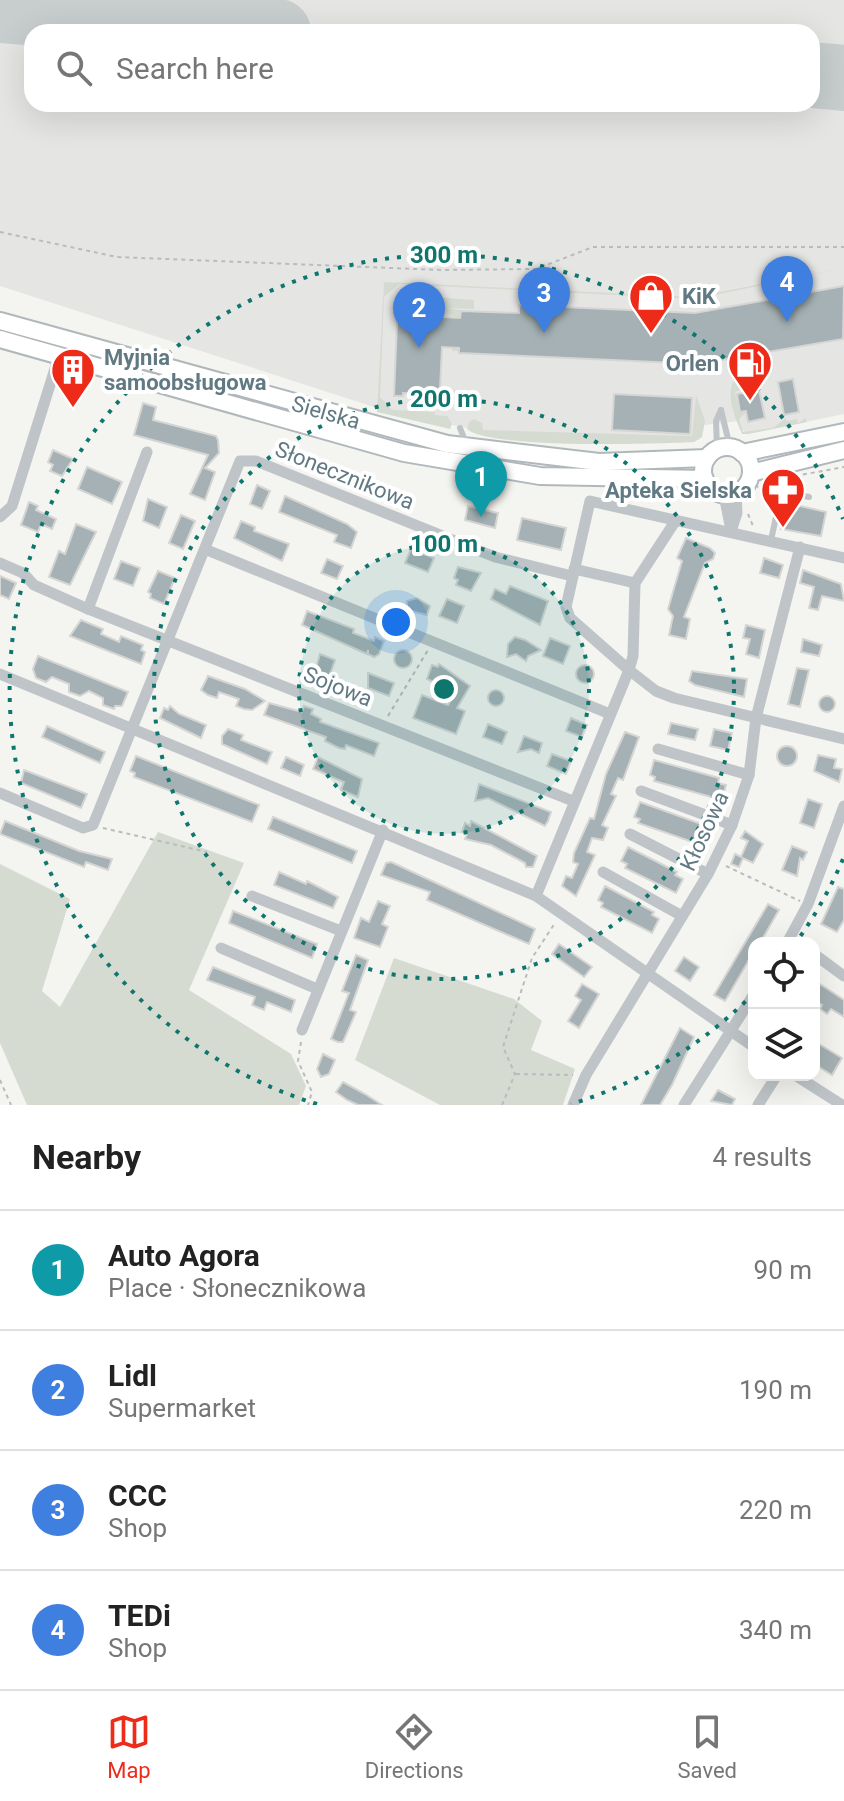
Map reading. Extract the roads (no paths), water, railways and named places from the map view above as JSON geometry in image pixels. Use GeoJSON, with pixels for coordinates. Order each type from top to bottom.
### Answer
{"type":"FeatureCollection","features":[{"type":"Feature","properties":{"kind":"main road","name":"Sielska"},"geometry":{"type":"LineString","coordinates":[[0,321],[467,448],[599,462],[724,452],[844,432]]}},
{"type":"Feature","properties":{"kind":"main road","name":"Sielska"},"geometry":{"type":"LineString","coordinates":[[0,339],[404,453],[540,476],[705,479]]}},
{"type":"Feature","properties":{"kind":"main road"},"geometry":{"type":"LineString","coordinates":[[59,356],[65,339]]}},
{"type":"Feature","properties":{"kind":"main road"},"geometry":{"type":"LineString","coordinates":[[751,473],[844,450]]}},
{"type":"Feature","properties":{"kind":"main road"},"geometry":{"type":"LineString","coordinates":[[724,452],[751,473],[746,485],[730,494],[712,490],[705,479],[724,452]]}},
{"type":"Feature","properties":{"kind":"street"},"geometry":{"type":"LineString","coordinates":[[0,517],[12,506],[59,356]]}},
{"type":"Feature","properties":{"kind":"street"},"geometry":{"type":"LineString","coordinates":[[88,609],[147,452]]}},
{"type":"Feature","properties":{"kind":"street","name":"Słonecznikowa"},"geometry":{"type":"LineString","coordinates":[[0,793],[83,828],[93,825],[207,550],[240,461],[256,461],[495,557],[635,583]]}},
{"type":"Feature","properties":{"kind":"street"},"geometry":{"type":"LineString","coordinates":[[730,494],[731,531]]}},
{"type":"Feature","properties":{"kind":"street"},"geometry":{"type":"LineString","coordinates":[[844,558],[590,501],[566,596],[570,618],[656,691],[844,739]]}},
{"type":"Feature","properties":{"kind":"street"},"geometry":{"type":"LineString","coordinates":[[536,896],[629,670],[633,656],[635,583],[676,520]]}},
{"type":"Feature","properties":{"kind":"street","name":"Kłosowa"},"geometry":{"type":"LineString","coordinates":[[573,1105],[586,1075],[646,972],[716,861],[732,825],[749,775],[756,718],[800,547]]}},
{"type":"Feature","properties":{"kind":"street"},"geometry":{"type":"LineString","coordinates":[[207,550],[610,714]]}},
{"type":"Feature","properties":{"kind":"street","name":"Sojowa"},"geometry":{"type":"LineString","coordinates":[[0,563],[23,573],[34,585],[88,609],[573,801]]}},
{"type":"Feature","properties":{"kind":"street"},"geometry":{"type":"LineString","coordinates":[[0,674],[383,830],[536,896],[748,1043]]}},
{"type":"Feature","properties":{"kind":"street"},"geometry":{"type":"LineString","coordinates":[[658,749],[749,775]]}},
{"type":"Feature","properties":{"kind":"street"},"geometry":{"type":"LineString","coordinates":[[641,791],[732,825]]}},
{"type":"Feature","properties":{"kind":"street"},"geometry":{"type":"LineString","coordinates":[[795,937],[844,806]]}},
{"type":"Feature","properties":{"kind":"street"},"geometry":{"type":"LineString","coordinates":[[302,1030],[383,830]]}},
{"type":"Feature","properties":{"kind":"street"},"geometry":{"type":"LineString","coordinates":[[630,834],[708,874]]}},
{"type":"Feature","properties":{"kind":"street"},"geometry":{"type":"LineString","coordinates":[[603,872],[682,916]]}},
{"type":"Feature","properties":{"kind":"street"},"geometry":{"type":"LineString","coordinates":[[252,896],[341,931]]}},
{"type":"Feature","properties":{"kind":"street"},"geometry":{"type":"LineString","coordinates":[[221,948],[317,989]]}},
{"type":"Feature","properties":{"kind":"street"},"geometry":{"type":"LineString","coordinates":[[820,958],[844,976]]}},
{"type":"Feature","properties":{"kind":"street"},"geometry":{"type":"LineString","coordinates":[[684,1105],[748,1003]]}},
{"type":"Feature","properties":{"kind":"street"},"geometry":{"type":"LineString","coordinates":[[758,1105],[773,1081]]}},
{"type":"Feature","properties":{"kind":"street"},"geometry":{"type":"LineString","coordinates":[[804,1081],[842,1105]]}},
{"type":"Feature","properties":{"kind":"lane"},"geometry":{"type":"LineString","coordinates":[[721,410],[724,452],[716,421],[721,410]]}},
{"type":"Feature","properties":{"kind":"lane"},"geometry":{"type":"LineString","coordinates":[[771,540],[780,499],[795,494],[809,497]]}},
{"type":"Feature","properties":{"kind":"place","name":"TEDi"},"geometry":{"type":"Point","coordinates":[787,322]}},
{"type":"Feature","properties":{"kind":"place","name":"CCC"},"geometry":{"type":"Point","coordinates":[544,333]}},
{"type":"Feature","properties":{"kind":"place","name":"KiK"},"geometry":{"type":"Point","coordinates":[651,335]}},
{"type":"Feature","properties":{"kind":"place","name":"Lidl"},"geometry":{"type":"Point","coordinates":[419,348]}},
{"type":"Feature","properties":{"kind":"place","name":"Orlen"},"geometry":{"type":"Point","coordinates":[750,402]}},
{"type":"Feature","properties":{"kind":"place","name":"Myjnia samoobsługowa"},"geometry":{"type":"Point","coordinates":[73,409]}},
{"type":"Feature","properties":{"kind":"place","name":"Auto Agora"},"geometry":{"type":"Point","coordinates":[481,517]}},
{"type":"Feature","properties":{"kind":"place","name":"Apteka Sielska"},"geometry":{"type":"Point","coordinates":[783,529]}}]}
